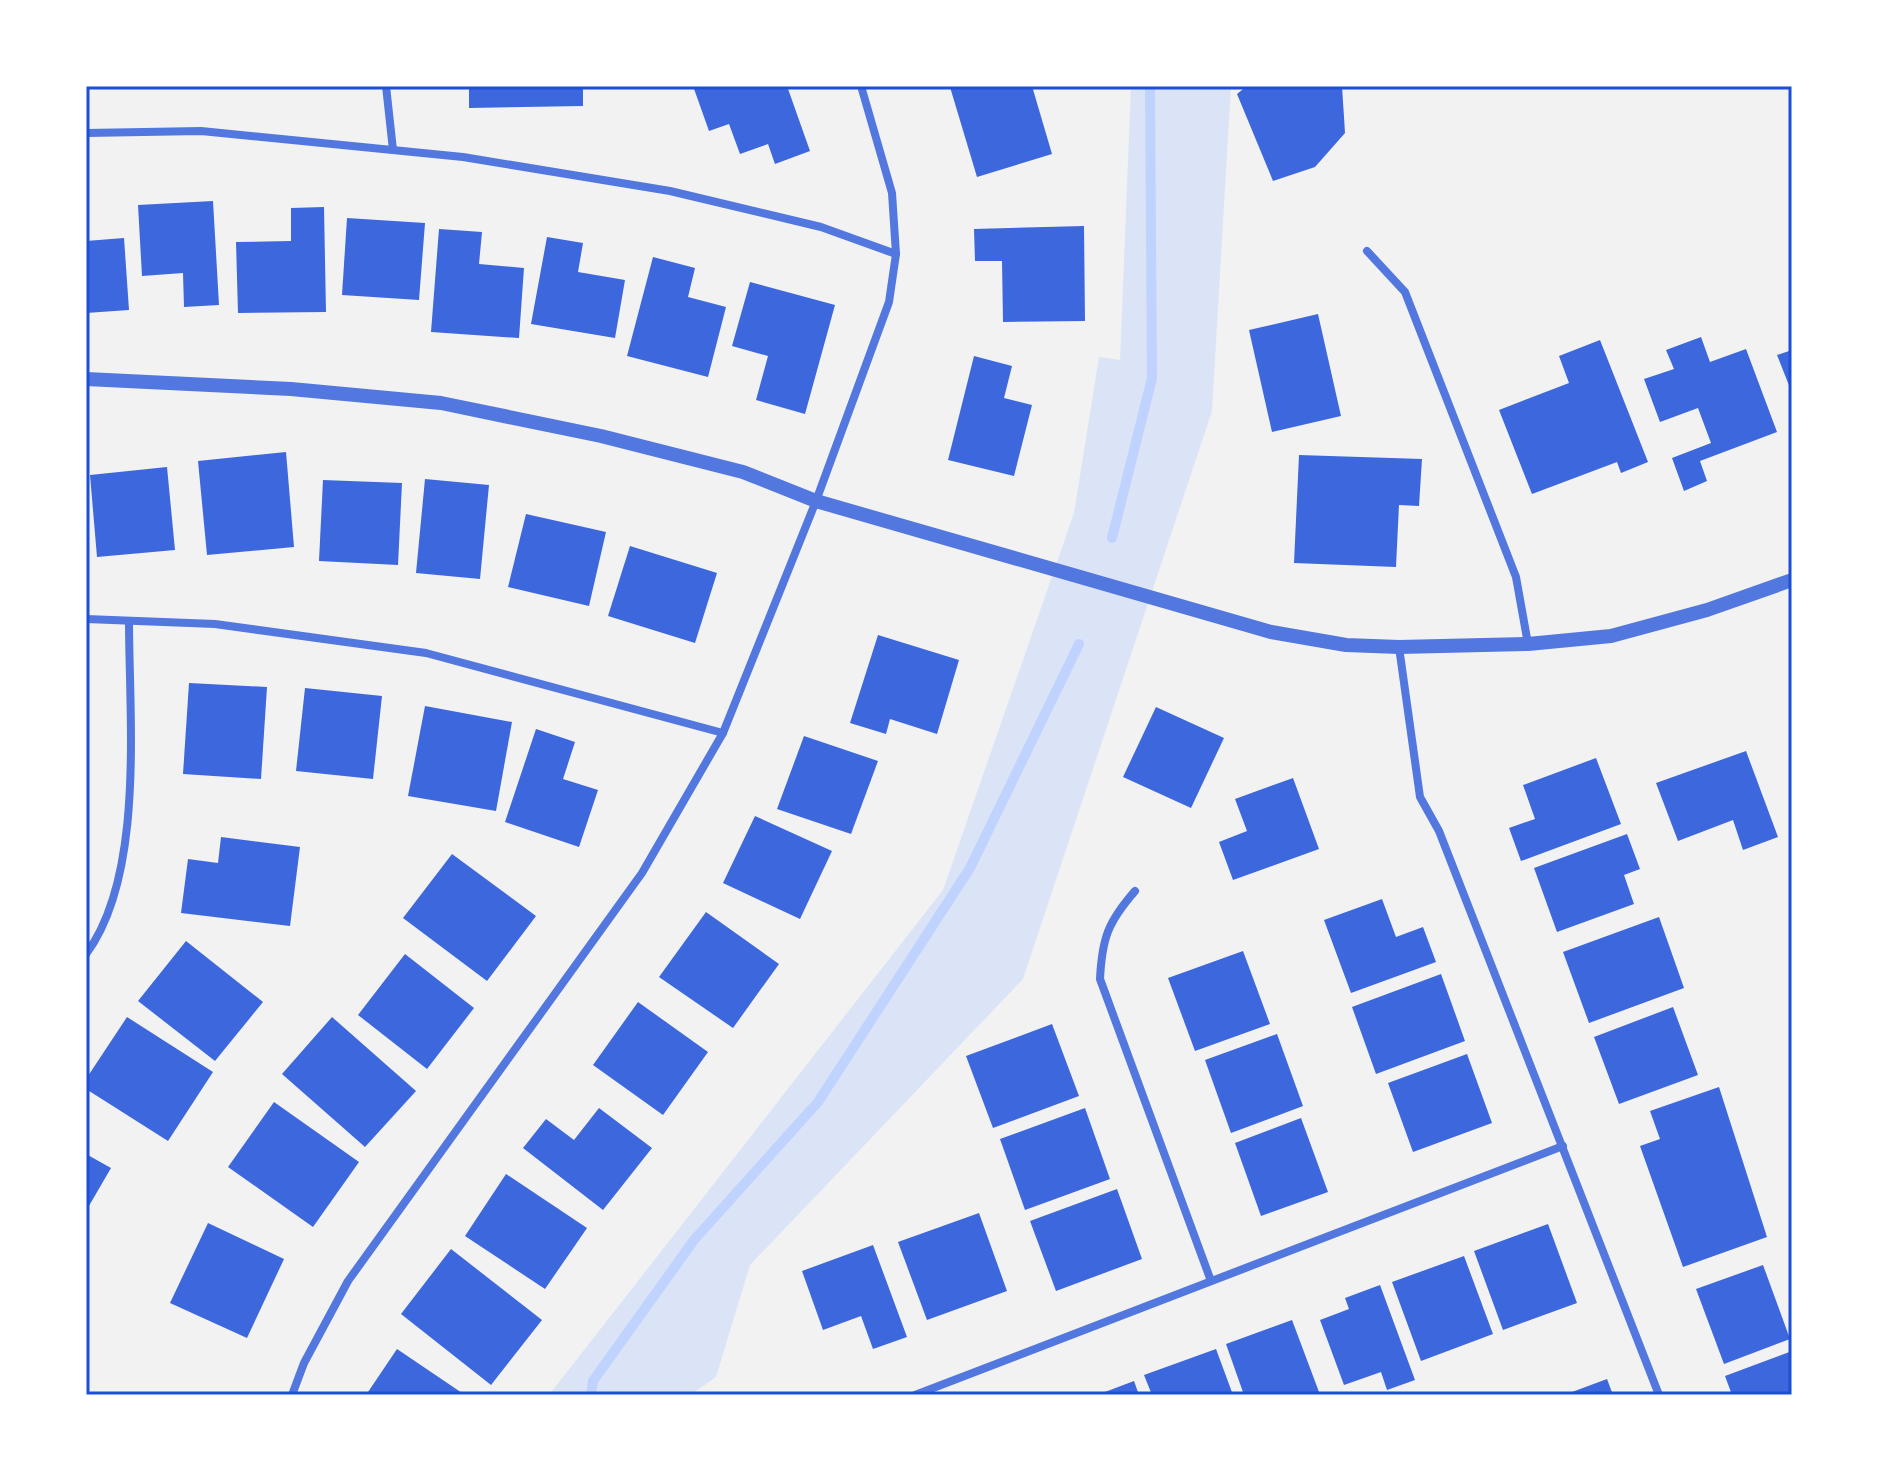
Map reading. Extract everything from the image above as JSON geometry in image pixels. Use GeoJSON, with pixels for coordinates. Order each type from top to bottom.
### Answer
{"type":"FeatureCollection","features":[{"type":"Feature","properties":{"kind":"street"},"geometry":{"type":"LineString","coordinates":[[386,86],[393,150]]}},
{"type":"Feature","properties":{"kind":"street"},"geometry":{"type":"LineString","coordinates":[[292,1395],[304,1363],[348,1281],[642,873],[723,733],[816,501],[889,302],[896,254],[892,193],[861,86]]}},
{"type":"Feature","properties":{"kind":"street"},"geometry":{"type":"LineString","coordinates":[[86,133],[201,131],[463,157],[670,191],[821,227],[896,254]]}},
{"type":"Feature","properties":{"kind":"street"},"geometry":{"type":"LineString","coordinates":[[1367,251],[1405,292],[1516,577],[1528,644]]}},
{"type":"Feature","properties":{"kind":"street"},"geometry":{"type":"LineString","coordinates":[[86,379],[291,389],[441,403],[601,436],[743,472],[816,501],[1271,632],[1346,645],[1528,644],[1611,636],[1707,610],[1792,580]]}},
{"type":"Feature","properties":{"kind":"street"},"geometry":{"type":"LineString","coordinates":[[86,619],[215,624],[426,653],[723,733]]}},
{"type":"Feature","properties":{"kind":"street"},"geometry":{"type":"LineString","coordinates":[[86,954],[97,940],[117,882],[128,824],[129,621]]}},
{"type":"Feature","properties":{"kind":"street"},"geometry":{"type":"LineString","coordinates":[[1399,647],[1420,797],[1439,831],[1659,1395]]}},
{"type":"Feature","properties":{"kind":"street"},"geometry":{"type":"LineString","coordinates":[[1135,891],[1117,912],[1102,941],[1100,979],[1211,1281]]}},
{"type":"Feature","properties":{"kind":"street"},"geometry":{"type":"LineString","coordinates":[[915,1395],[1563,1146]]}},
{"type":"Feature","properties":{"kind":"shaded area"},"geometry":{"type":"Polygon","coordinates":[[[1131,86],[1231,86],[1212,411],[1023,979],[750,1265],[716,1377],[690,1395],[549,1395],[943,890],[1074,513],[1099,357],[1120,360],[1131,86]]]}},
{"type":"Feature","properties":{"kind":"building"},"geometry":{"type":"Polygon","coordinates":[[[469,86],[583,86],[583,106],[469,108],[469,86]]]}},
{"type":"Feature","properties":{"kind":"building"},"geometry":{"type":"Polygon","coordinates":[[[693,86],[787,86],[810,151],[775,164],[768,144],[740,154],[729,124],[709,131],[693,86]]]}},
{"type":"Feature","properties":{"kind":"building"},"geometry":{"type":"Polygon","coordinates":[[[1032,86],[1052,154],[977,177],[950,87],[1032,86]]]}},
{"type":"Feature","properties":{"kind":"building"},"geometry":{"type":"Polygon","coordinates":[[[1247,86],[1342,86],[1345,133],[1315,167],[1273,181],[1237,94],[1247,86]]]}},
{"type":"Feature","properties":{"kind":"building"},"geometry":{"type":"Polygon","coordinates":[[[213,201],[219,305],[184,307],[183,273],[142,276],[138,205],[213,201]]]}},
{"type":"Feature","properties":{"kind":"building"},"geometry":{"type":"Polygon","coordinates":[[[324,207],[326,312],[238,313],[236,242],[291,241],[291,208],[324,207]]]}},
{"type":"Feature","properties":{"kind":"building"},"geometry":{"type":"Polygon","coordinates":[[[347,218],[425,223],[419,300],[342,295],[347,218]]]}},
{"type":"Feature","properties":{"kind":"building"},"geometry":{"type":"Polygon","coordinates":[[[1084,226],[1085,321],[1003,322],[1002,261],[975,261],[974,229],[1084,226]]]}},
{"type":"Feature","properties":{"kind":"building"},"geometry":{"type":"Polygon","coordinates":[[[439,229],[482,232],[479,264],[524,268],[519,338],[431,332],[439,229]]]}},
{"type":"Feature","properties":{"kind":"building"},"geometry":{"type":"Polygon","coordinates":[[[547,237],[583,243],[578,272],[625,280],[615,338],[531,324],[547,237]]]}},
{"type":"Feature","properties":{"kind":"building"},"geometry":{"type":"Polygon","coordinates":[[[124,238],[129,310],[86,313],[86,241],[124,238]]]}},
{"type":"Feature","properties":{"kind":"building"},"geometry":{"type":"Polygon","coordinates":[[[653,257],[695,268],[688,297],[726,307],[708,377],[627,356],[653,257]]]}},
{"type":"Feature","properties":{"kind":"building"},"geometry":{"type":"Polygon","coordinates":[[[750,282],[835,305],[805,414],[756,400],[768,356],[732,346],[750,282]]]}},
{"type":"Feature","properties":{"kind":"building"},"geometry":{"type":"Polygon","coordinates":[[[1318,314],[1341,416],[1272,432],[1249,330],[1318,314]]]}},
{"type":"Feature","properties":{"kind":"building"},"geometry":{"type":"Polygon","coordinates":[[[1701,337],[1710,362],[1746,349],[1777,432],[1700,461],[1707,481],[1684,491],[1672,458],[1711,443],[1698,408],[1660,422],[1644,379],[1674,369],[1666,350],[1701,337]]]}},
{"type":"Feature","properties":{"kind":"building"},"geometry":{"type":"Polygon","coordinates":[[[1600,340],[1648,462],[1621,473],[1617,462],[1532,494],[1499,410],[1569,383],[1559,356],[1600,340]]]}},
{"type":"Feature","properties":{"kind":"building"},"geometry":{"type":"Polygon","coordinates":[[[1792,350],[1792,393],[1777,355],[1792,350]]]}},
{"type":"Feature","properties":{"kind":"building"},"geometry":{"type":"Polygon","coordinates":[[[974,356],[1012,366],[1004,398],[1032,405],[1014,476],[948,460],[974,356]]]}},
{"type":"Feature","properties":{"kind":"building"},"geometry":{"type":"Polygon","coordinates":[[[286,452],[294,547],[207,555],[198,461],[286,452]]]}},
{"type":"Feature","properties":{"kind":"building"},"geometry":{"type":"Polygon","coordinates":[[[1299,455],[1422,459],[1419,506],[1399,505],[1396,567],[1294,563],[1299,455]]]}},
{"type":"Feature","properties":{"kind":"building"},"geometry":{"type":"Polygon","coordinates":[[[167,467],[175,550],[97,557],[90,475],[167,467]]]}},
{"type":"Feature","properties":{"kind":"building"},"geometry":{"type":"Polygon","coordinates":[[[425,479],[489,485],[480,579],[416,573],[425,479]]]}},
{"type":"Feature","properties":{"kind":"building"},"geometry":{"type":"Polygon","coordinates":[[[323,480],[402,483],[398,565],[319,561],[323,480]]]}},
{"type":"Feature","properties":{"kind":"building"},"geometry":{"type":"Polygon","coordinates":[[[526,514],[606,532],[589,606],[508,587],[526,514]]]}},
{"type":"Feature","properties":{"kind":"building"},"geometry":{"type":"Polygon","coordinates":[[[630,546],[717,573],[695,643],[608,616],[630,546]]]}},
{"type":"Feature","properties":{"kind":"building"},"geometry":{"type":"Polygon","coordinates":[[[878,635],[959,660],[937,734],[890,719],[886,734],[850,723],[878,635]]]}},
{"type":"Feature","properties":{"kind":"building"},"geometry":{"type":"Polygon","coordinates":[[[189,683],[267,687],[261,779],[183,774],[189,683]]]}},
{"type":"Feature","properties":{"kind":"building"},"geometry":{"type":"Polygon","coordinates":[[[305,688],[382,696],[373,779],[296,771],[305,688]]]}},
{"type":"Feature","properties":{"kind":"building"},"geometry":{"type":"Polygon","coordinates":[[[425,706],[512,722],[496,811],[408,796],[425,706]]]}},
{"type":"Feature","properties":{"kind":"building"},"geometry":{"type":"Polygon","coordinates":[[[1156,707],[1224,738],[1191,808],[1123,777],[1156,707]]]}},
{"type":"Feature","properties":{"kind":"building"},"geometry":{"type":"Polygon","coordinates":[[[536,729],[575,742],[563,779],[598,790],[579,847],[505,822],[536,729]]]}},
{"type":"Feature","properties":{"kind":"building"},"geometry":{"type":"Polygon","coordinates":[[[804,736],[878,761],[851,834],[777,809],[804,736]]]}},
{"type":"Feature","properties":{"kind":"building"},"geometry":{"type":"Polygon","coordinates":[[[1746,751],[1778,837],[1743,850],[1733,820],[1678,841],[1656,783],[1746,751]]]}},
{"type":"Feature","properties":{"kind":"building"},"geometry":{"type":"Polygon","coordinates":[[[1596,758],[1621,824],[1521,861],[1509,828],[1535,819],[1523,785],[1596,758]]]}},
{"type":"Feature","properties":{"kind":"building"},"geometry":{"type":"Polygon","coordinates":[[[1293,778],[1319,849],[1233,880],[1219,842],[1247,831],[1235,799],[1293,778]]]}},
{"type":"Feature","properties":{"kind":"building"},"geometry":{"type":"Polygon","coordinates":[[[755,816],[832,851],[800,919],[723,883],[755,816]]]}},
{"type":"Feature","properties":{"kind":"building"},"geometry":{"type":"Polygon","coordinates":[[[1627,834],[1640,869],[1624,875],[1634,904],[1557,932],[1534,868],[1627,834]]]}},
{"type":"Feature","properties":{"kind":"building"},"geometry":{"type":"Polygon","coordinates":[[[221,837],[300,847],[290,926],[181,913],[188,859],[218,863],[221,837]]]}},
{"type":"Feature","properties":{"kind":"building"},"geometry":{"type":"Polygon","coordinates":[[[452,854],[536,916],[487,981],[403,918],[452,854]]]}},
{"type":"Feature","properties":{"kind":"building"},"geometry":{"type":"Polygon","coordinates":[[[1382,899],[1396,937],[1423,927],[1436,962],[1351,993],[1324,920],[1382,899]]]}},
{"type":"Feature","properties":{"kind":"building"},"geometry":{"type":"Polygon","coordinates":[[[706,912],[779,964],[733,1028],[659,977],[706,912]]]}},
{"type":"Feature","properties":{"kind":"building"},"geometry":{"type":"Polygon","coordinates":[[[1659,917],[1684,988],[1589,1023],[1563,952],[1659,917]]]}},
{"type":"Feature","properties":{"kind":"building"},"geometry":{"type":"Polygon","coordinates":[[[186,941],[263,1002],[215,1061],[138,1001],[186,941]]]}},
{"type":"Feature","properties":{"kind":"building"},"geometry":{"type":"Polygon","coordinates":[[[1243,951],[1270,1024],[1195,1051],[1168,978],[1243,951]]]}},
{"type":"Feature","properties":{"kind":"building"},"geometry":{"type":"Polygon","coordinates":[[[405,954],[474,1008],[427,1069],[358,1015],[405,954]]]}},
{"type":"Feature","properties":{"kind":"building"},"geometry":{"type":"Polygon","coordinates":[[[1441,974],[1465,1041],[1376,1074],[1352,1007],[1441,974]]]}},
{"type":"Feature","properties":{"kind":"building"},"geometry":{"type":"Polygon","coordinates":[[[638,1002],[708,1052],[663,1115],[593,1065],[638,1002]]]}},
{"type":"Feature","properties":{"kind":"building"},"geometry":{"type":"Polygon","coordinates":[[[1673,1007],[1698,1075],[1619,1104],[1594,1037],[1673,1007]]]}},
{"type":"Feature","properties":{"kind":"building"},"geometry":{"type":"Polygon","coordinates":[[[127,1017],[213,1072],[168,1141],[86,1089],[86,1079],[127,1017]]]}},
{"type":"Feature","properties":{"kind":"building"},"geometry":{"type":"Polygon","coordinates":[[[332,1017],[416,1091],[365,1147],[282,1074],[332,1017]]]}},
{"type":"Feature","properties":{"kind":"building"},"geometry":{"type":"Polygon","coordinates":[[[1052,1024],[1079,1096],[993,1128],[966,1056],[1052,1024]]]}},
{"type":"Feature","properties":{"kind":"building"},"geometry":{"type":"Polygon","coordinates":[[[1277,1034],[1303,1106],[1231,1133],[1205,1060],[1277,1034]]]}},
{"type":"Feature","properties":{"kind":"building"},"geometry":{"type":"Polygon","coordinates":[[[1467,1054],[1492,1123],[1413,1152],[1388,1083],[1467,1054]]]}},
{"type":"Feature","properties":{"kind":"building"},"geometry":{"type":"Polygon","coordinates":[[[1719,1087],[1767,1237],[1683,1267],[1640,1146],[1660,1139],[1650,1111],[1719,1087]]]}},
{"type":"Feature","properties":{"kind":"building"},"geometry":{"type":"Polygon","coordinates":[[[274,1102],[359,1162],[313,1227],[228,1167],[274,1102]]]}},
{"type":"Feature","properties":{"kind":"building"},"geometry":{"type":"Polygon","coordinates":[[[599,1108],[652,1148],[603,1210],[523,1148],[546,1119],[574,1140],[599,1108]]]}},
{"type":"Feature","properties":{"kind":"building"},"geometry":{"type":"Polygon","coordinates":[[[1085,1108],[1110,1179],[1025,1210],[1000,1139],[1085,1108]]]}},
{"type":"Feature","properties":{"kind":"building"},"geometry":{"type":"Polygon","coordinates":[[[1301,1118],[1328,1192],[1261,1216],[1235,1143],[1301,1118]]]}},
{"type":"Feature","properties":{"kind":"building"},"geometry":{"type":"Polygon","coordinates":[[[86,1154],[111,1168],[86,1211],[86,1154]]]}},
{"type":"Feature","properties":{"kind":"building"},"geometry":{"type":"Polygon","coordinates":[[[506,1174],[587,1228],[545,1289],[465,1236],[506,1174]]]}},
{"type":"Feature","properties":{"kind":"building"},"geometry":{"type":"Polygon","coordinates":[[[1117,1189],[1142,1259],[1056,1291],[1030,1221],[1117,1189]]]}},
{"type":"Feature","properties":{"kind":"building"},"geometry":{"type":"Polygon","coordinates":[[[979,1213],[1007,1291],[927,1320],[898,1242],[979,1213]]]}},
{"type":"Feature","properties":{"kind":"building"},"geometry":{"type":"Polygon","coordinates":[[[208,1223],[284,1259],[247,1338],[170,1303],[208,1223]]]}},
{"type":"Feature","properties":{"kind":"building"},"geometry":{"type":"Polygon","coordinates":[[[1548,1224],[1577,1303],[1503,1330],[1474,1251],[1548,1224]]]}},
{"type":"Feature","properties":{"kind":"building"},"geometry":{"type":"Polygon","coordinates":[[[873,1245],[907,1337],[873,1349],[861,1316],[823,1330],[802,1271],[873,1245]]]}},
{"type":"Feature","properties":{"kind":"building"},"geometry":{"type":"Polygon","coordinates":[[[451,1249],[542,1320],[491,1385],[401,1314],[451,1249]]]}},
{"type":"Feature","properties":{"kind":"building"},"geometry":{"type":"Polygon","coordinates":[[[1464,1256],[1493,1334],[1421,1361],[1392,1282],[1464,1256]]]}},
{"type":"Feature","properties":{"kind":"building"},"geometry":{"type":"Polygon","coordinates":[[[1763,1265],[1790,1339],[1724,1364],[1696,1289],[1763,1265]]]}},
{"type":"Feature","properties":{"kind":"building"},"geometry":{"type":"Polygon","coordinates":[[[1380,1285],[1415,1380],[1387,1390],[1381,1372],[1344,1385],[1320,1320],[1349,1309],[1345,1298],[1380,1285]]]}},
{"type":"Feature","properties":{"kind":"building"},"geometry":{"type":"Polygon","coordinates":[[[1292,1320],[1319,1392],[1244,1395],[1226,1344],[1292,1320]]]}},
{"type":"Feature","properties":{"kind":"building"},"geometry":{"type":"Polygon","coordinates":[[[397,1349],[465,1395],[366,1395],[397,1349]]]}},
{"type":"Feature","properties":{"kind":"building"},"geometry":{"type":"Polygon","coordinates":[[[1216,1349],[1233,1395],[1152,1395],[1144,1375],[1216,1349]]]}},
{"type":"Feature","properties":{"kind":"building"},"geometry":{"type":"Polygon","coordinates":[[[1792,1351],[1792,1395],[1732,1395],[1725,1376],[1792,1351]]]}},
{"type":"Feature","properties":{"kind":"building"},"geometry":{"type":"Polygon","coordinates":[[[1607,1379],[1613,1395],[1564,1395],[1607,1379]]]}},
{"type":"Feature","properties":{"kind":"building"},"geometry":{"type":"Polygon","coordinates":[[[1134,1381],[1139,1395],[1097,1395],[1134,1381]]]}},
{"type":"Feature","properties":{"kind":"waterway"},"geometry":{"type":"LineString","coordinates":[[1112,538],[1152,378],[1150,86]]}},
{"type":"Feature","properties":{"kind":"waterway"},"geometry":{"type":"LineString","coordinates":[[591,1395],[593,1381],[694,1240],[818,1102],[970,868],[1079,644]]}}]}
